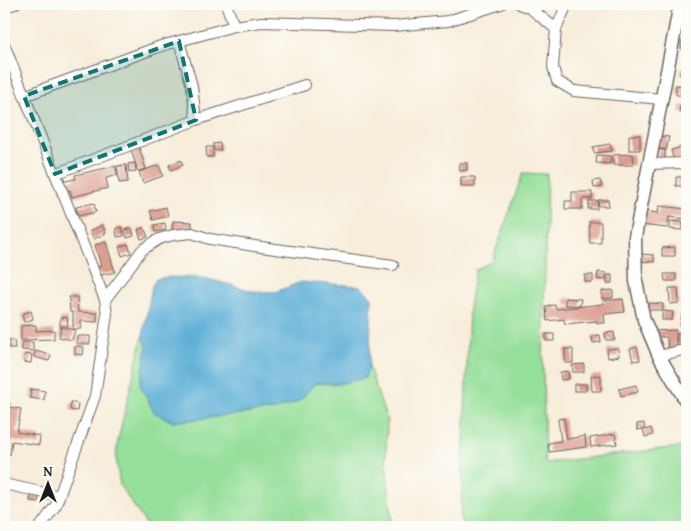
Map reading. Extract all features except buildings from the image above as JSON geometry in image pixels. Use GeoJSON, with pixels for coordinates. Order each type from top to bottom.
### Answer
{"type":"FeatureCollection","features":[{"type":"Feature","properties":{"kind":"street"},"geometry":{"type":"LineString","coordinates":[[4,7],[15,4]]}},
{"type":"Feature","properties":{"kind":"street"},"geometry":{"type":"LineString","coordinates":[[226,4],[234,26]]}},
{"type":"Feature","properties":{"kind":"street"},"geometry":{"type":"LineString","coordinates":[[24,96],[179,41],[234,26],[261,22],[394,26],[448,21],[501,4]]}},
{"type":"Feature","properties":{"kind":"street"},"geometry":{"type":"LineString","coordinates":[[519,4],[530,8],[556,29]]}},
{"type":"Feature","properties":{"kind":"street"},"geometry":{"type":"LineString","coordinates":[[567,4],[556,29],[553,67],[557,81],[574,91],[661,99]]}},
{"type":"Feature","properties":{"kind":"street"},"geometry":{"type":"LineString","coordinates":[[687,4],[680,4],[635,237],[636,281],[644,320],[659,356],[687,403]]}},
{"type":"Feature","properties":{"kind":"street"},"geometry":{"type":"LineString","coordinates":[[179,41],[192,86],[196,120]]}},
{"type":"Feature","properties":{"kind":"street"},"geometry":{"type":"LineString","coordinates":[[4,44],[105,300],[107,314],[95,396],[56,505],[40,527]]}},
{"type":"Feature","properties":{"kind":"street"},"geometry":{"type":"LineString","coordinates":[[55,174],[196,120],[305,85]]}},
{"type":"Feature","properties":{"kind":"street"},"geometry":{"type":"LineString","coordinates":[[648,164],[687,163]]}},
{"type":"Feature","properties":{"kind":"street"},"geometry":{"type":"LineString","coordinates":[[105,300],[142,250],[159,239],[173,235],[192,233],[210,239],[393,265]]}},
{"type":"Feature","properties":{"kind":"street"},"geometry":{"type":"LineString","coordinates":[[659,356],[687,349]]}},
{"type":"Feature","properties":{"kind":"street"},"geometry":{"type":"LineString","coordinates":[[4,484],[59,496]]}},
{"type":"Feature","properties":{"kind":"highlighted area"},"geometry":{"type":"Polygon","coordinates":[[[179,41],[196,120],[55,174],[24,96],[179,41]]]}},
{"type":"Feature","properties":{"kind":"green space"},"geometry":{"type":"Polygon","coordinates":[[[523,173],[547,174],[543,367],[545,463],[687,446],[687,527],[462,527],[469,307],[475,270],[492,261],[523,173]]]}},
{"type":"Feature","properties":{"kind":"green space"},"geometry":{"type":"Polygon","coordinates":[[[143,335],[147,347],[141,385],[299,401],[315,383],[337,384],[364,378],[369,367],[387,421],[386,461],[393,527],[148,527],[120,486],[116,458],[118,440],[143,335]]]}},
{"type":"Feature","properties":{"kind":"water"},"geometry":{"type":"Polygon","coordinates":[[[168,277],[205,278],[253,291],[275,292],[301,282],[360,286],[372,297],[369,367],[365,378],[337,384],[315,383],[299,401],[275,410],[173,422],[154,412],[140,385],[147,347],[143,335],[152,286],[156,279],[168,277]]]}}]}
